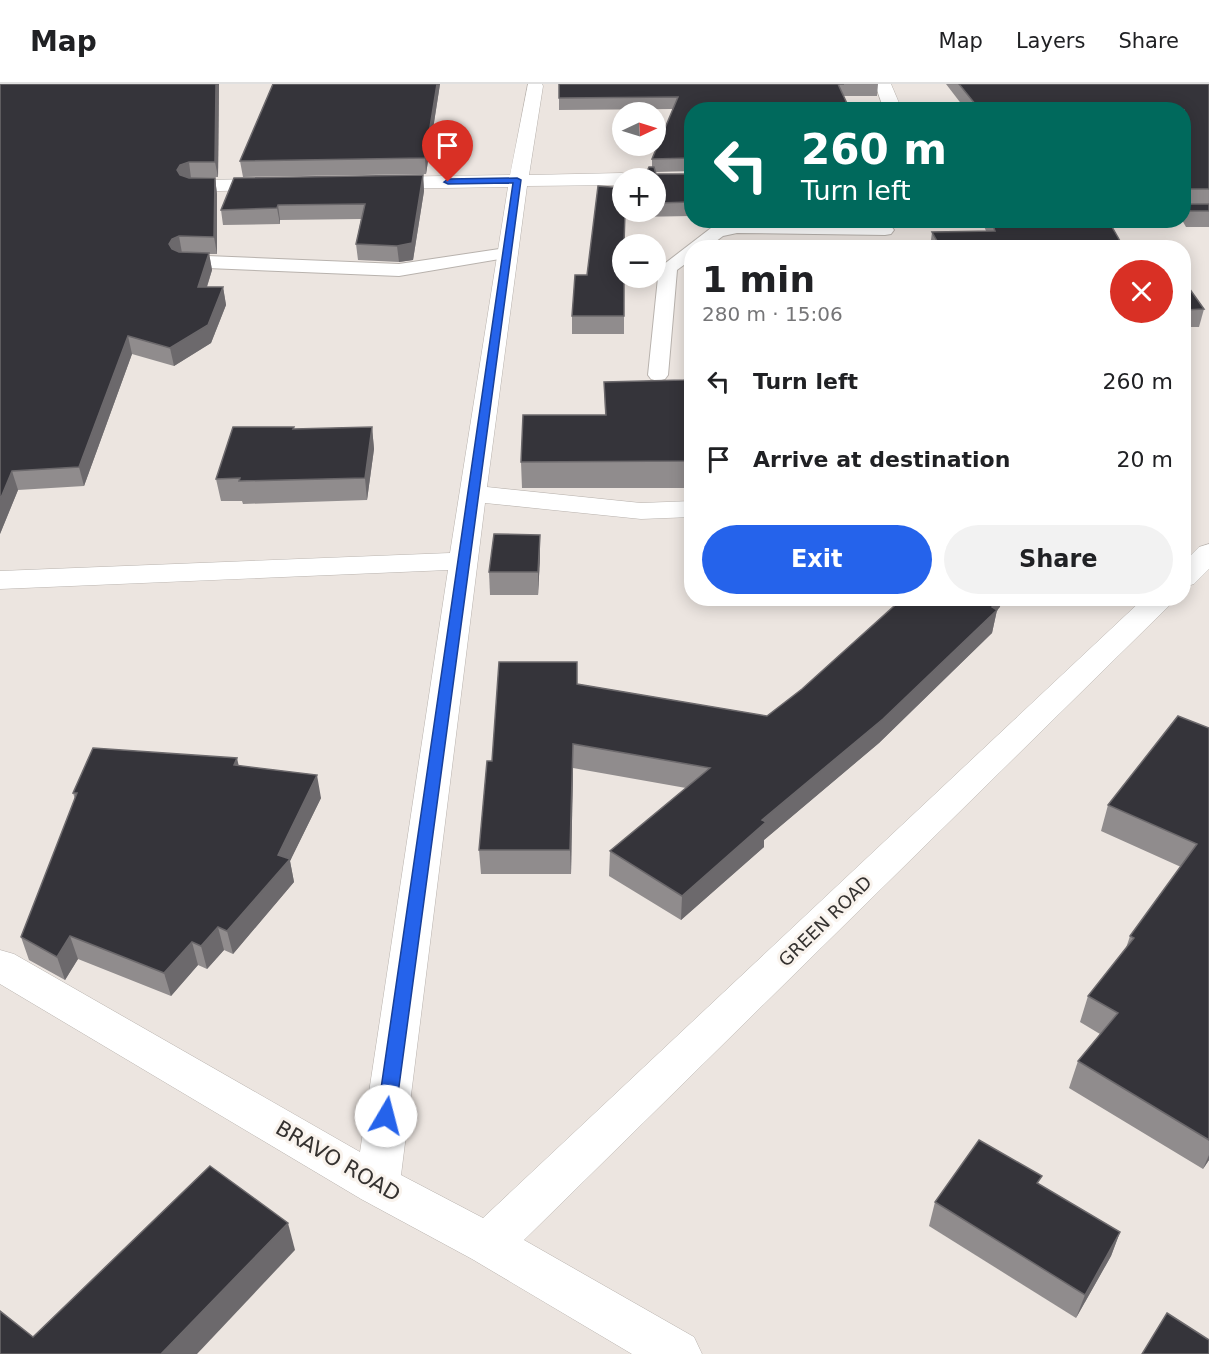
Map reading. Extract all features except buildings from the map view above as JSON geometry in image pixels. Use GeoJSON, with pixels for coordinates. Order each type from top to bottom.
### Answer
{"type":"FeatureCollection","features":[{"type":"Feature","properties":{"kind":"street"},"geometry":{"type":"LineString","coordinates":[[883,84],[890,102]]}},
{"type":"Feature","properties":{"kind":"street"},"geometry":{"type":"LineString","coordinates":[[377,1185],[506,253],[535,86]]}},
{"type":"Feature","properties":{"kind":"street"},"geometry":{"type":"LineString","coordinates":[[366,183],[612,179]]}},
{"type":"Feature","properties":{"kind":"street"},"geometry":{"type":"LineString","coordinates":[[192,186],[297,184]]}},
{"type":"Feature","properties":{"kind":"street"},"geometry":{"type":"LineString","coordinates":[[473,494],[641,511],[684,509]]}},
{"type":"Feature","properties":{"kind":"street"},"geometry":{"type":"LineString","coordinates":[[1191,571],[1209,553]]}},
{"type":"Feature","properties":{"kind":"street"},"geometry":{"type":"LineString","coordinates":[[0,580],[463,561]]}},
{"type":"Feature","properties":{"kind":"street","name":"GREEN ROAD"},"geometry":{"type":"LineString","coordinates":[[488,1245],[1154,606]]}},
{"type":"Feature","properties":{"kind":"street","name":"BRAVO ROAD"},"geometry":{"type":"LineString","coordinates":[[0,965],[377,1185],[488,1245],[677,1354]]}},
{"type":"Feature","properties":{"kind":"lane"},"geometry":{"type":"LineString","coordinates":[[706,240],[717,232],[737,228],[885,230],[889,228]]}},
{"type":"Feature","properties":{"kind":"lane"},"geometry":{"type":"LineString","coordinates":[[885,230],[889,240]]}},
{"type":"Feature","properties":{"kind":"lane"},"geometry":{"type":"LineString","coordinates":[[183,261],[399,270],[506,253]]}},
{"type":"Feature","properties":{"kind":"lane"},"geometry":{"type":"LineString","coordinates":[[658,375],[668,268],[684,256]]}},
{"type":"Feature","properties":{"kind":"route"},"geometry":{"type":"LineString","coordinates":[[386,1116],[517,180],[448,182]]}}]}
